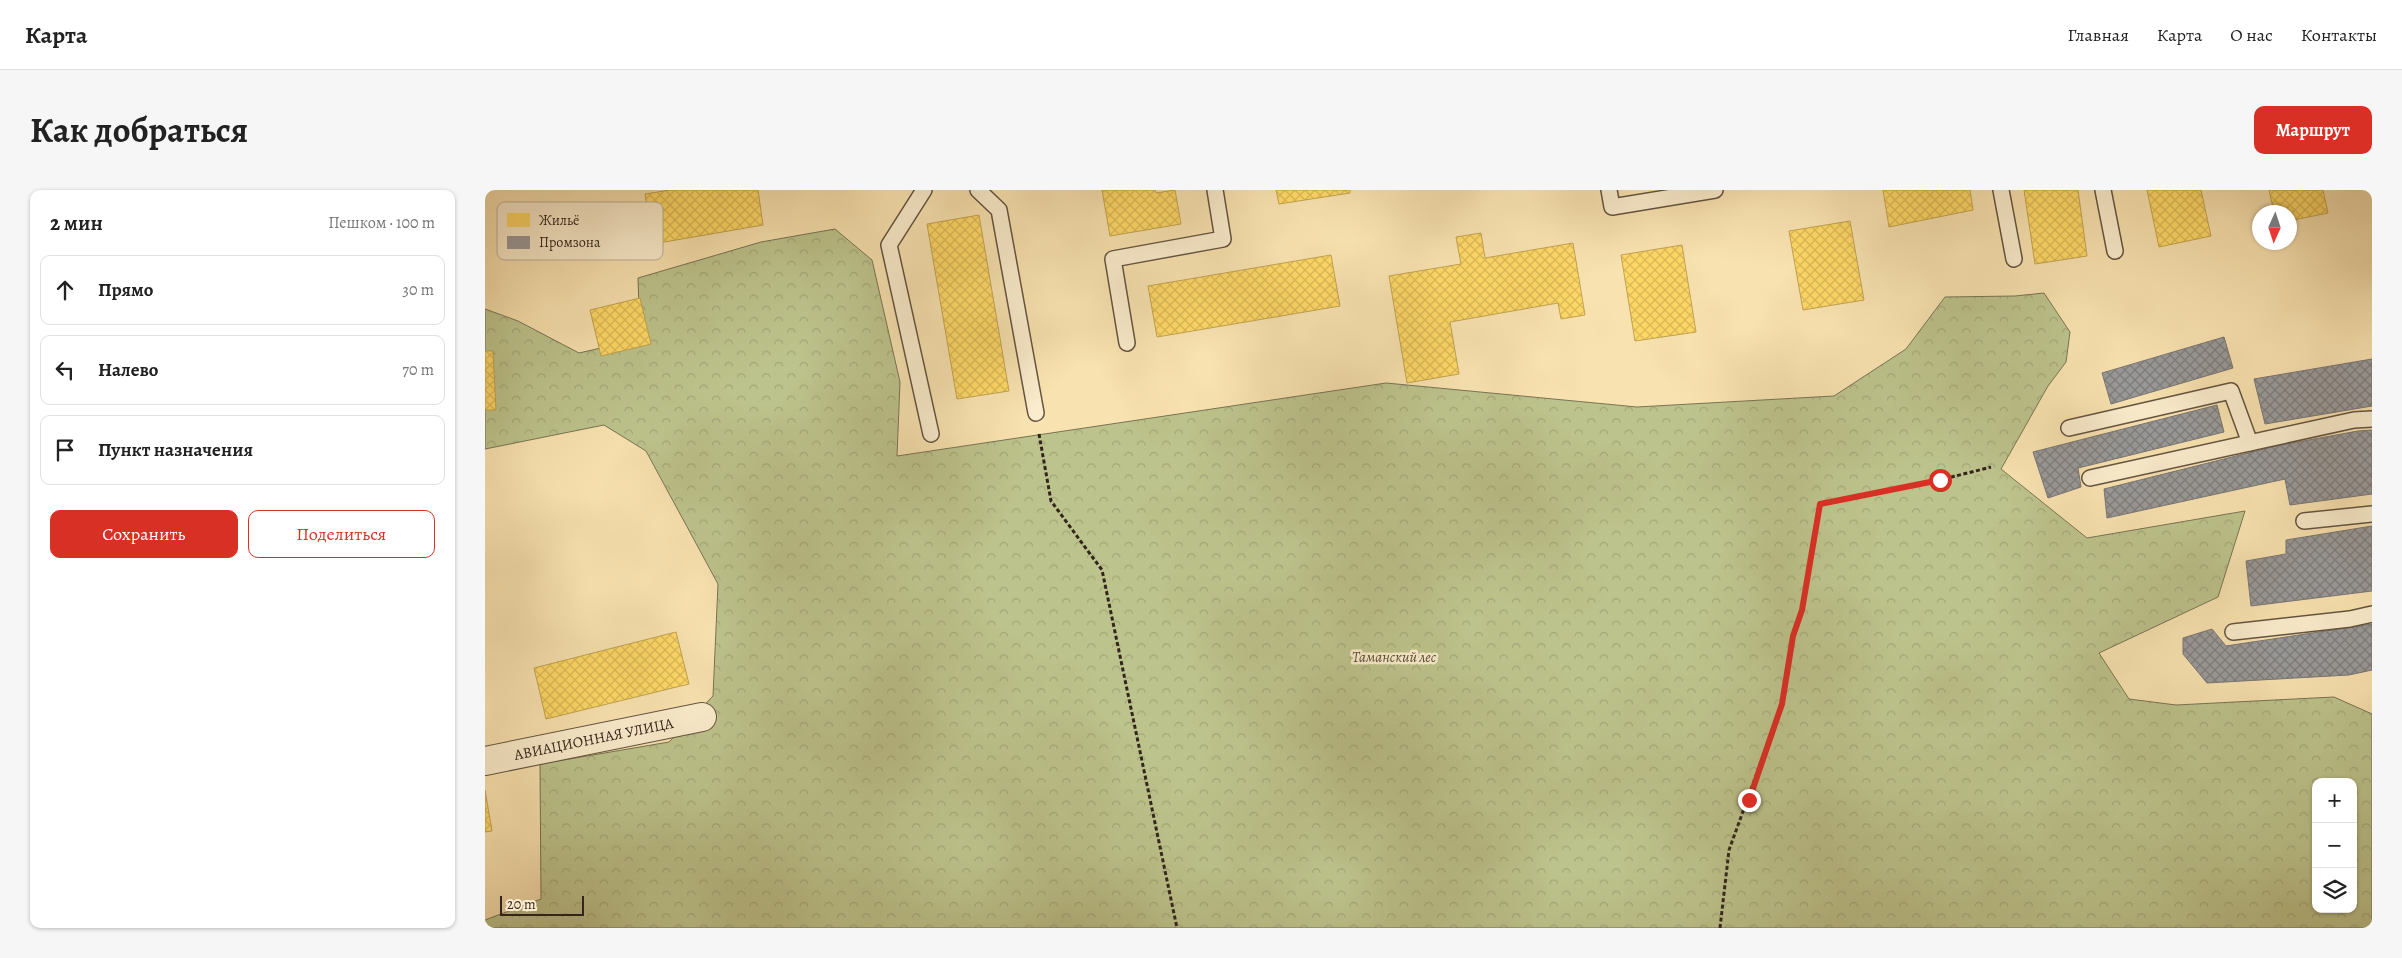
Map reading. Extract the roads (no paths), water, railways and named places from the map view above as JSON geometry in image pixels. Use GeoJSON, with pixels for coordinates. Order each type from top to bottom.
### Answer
{"type":"FeatureCollection","features":[{"type":"Feature","properties":{"kind":"street","name":"АВИАЦИОННАЯ УЛИЦА"},"geometry":{"type":"LineString","coordinates":[[485,761],[702,717]]}},
{"type":"Feature","properties":{"kind":"lane"},"geometry":{"type":"LineString","coordinates":[[924,190],[889,245],[931,434]]}},
{"type":"Feature","properties":{"kind":"lane"},"geometry":{"type":"LineString","coordinates":[[978,190],[999,210],[1036,413]]}},
{"type":"Feature","properties":{"kind":"lane"},"geometry":{"type":"LineString","coordinates":[[1127,343],[1113,259],[1223,239],[1215,190]]}},
{"type":"Feature","properties":{"kind":"lane"},"geometry":{"type":"LineString","coordinates":[[1609,190],[1612,207],[1715,190]]}},
{"type":"Feature","properties":{"kind":"lane"},"geometry":{"type":"LineString","coordinates":[[2001,190],[2014,259]]}},
{"type":"Feature","properties":{"kind":"lane"},"geometry":{"type":"LineString","coordinates":[[2103,190],[2115,251]]}},
{"type":"Feature","properties":{"kind":"lane"},"geometry":{"type":"LineString","coordinates":[[2069,428],[2231,391],[2250,443]]}},
{"type":"Feature","properties":{"kind":"lane"},"geometry":{"type":"LineString","coordinates":[[2090,478],[2354,420],[2372,419]]}},
{"type":"Feature","properties":{"kind":"lane"},"geometry":{"type":"LineString","coordinates":[[2304,521],[2372,514]]}},
{"type":"Feature","properties":{"kind":"lane"},"geometry":{"type":"LineString","coordinates":[[2233,632],[2349,619],[2372,614]]}},
{"type":"Feature","properties":{"kind":"park label","name":"Таманский лес"},"geometry":{"type":"Point","coordinates":[1394,657]}}]}
